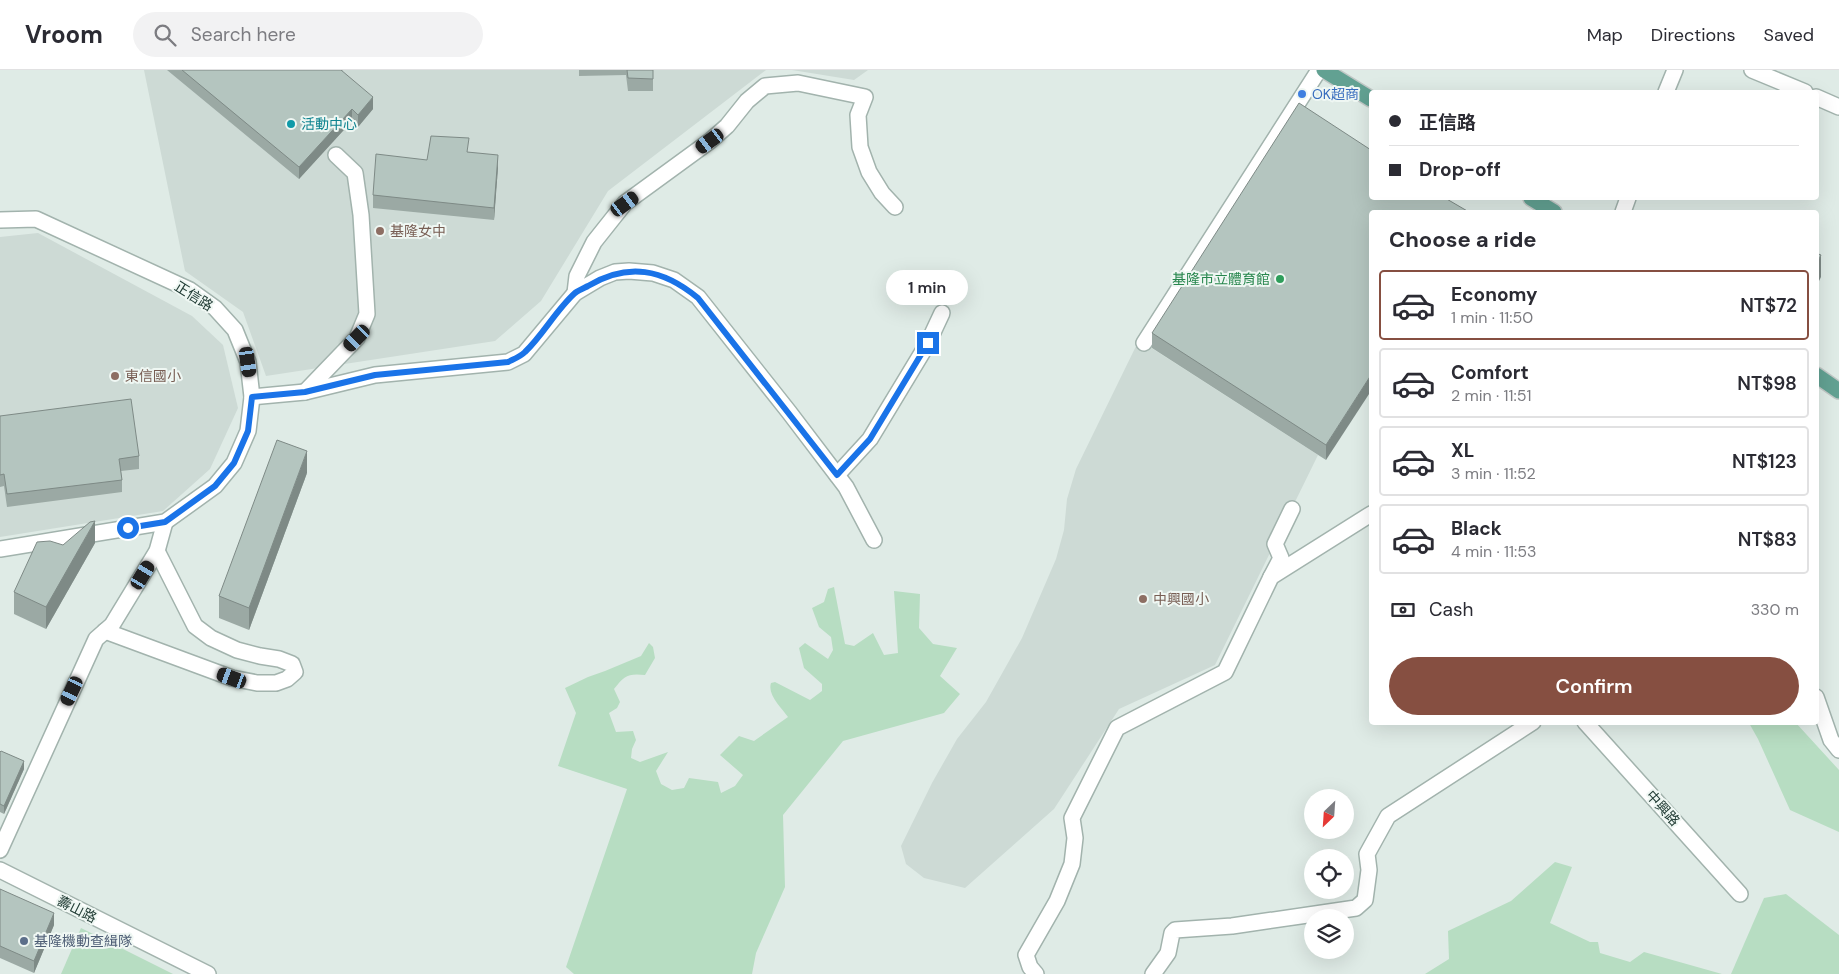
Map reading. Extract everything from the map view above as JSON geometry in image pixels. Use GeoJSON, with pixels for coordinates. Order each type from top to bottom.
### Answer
{"type":"FeatureCollection","features":[{"type":"Feature","properties":{"kind":"main road"},"geometry":{"type":"LineString","coordinates":[[1324,70],[1369,98]]}},
{"type":"Feature","properties":{"kind":"main road"},"geometry":{"type":"LineString","coordinates":[[1534,200],[1551,210]]}},
{"type":"Feature","properties":{"kind":"main road"},"geometry":{"type":"LineString","coordinates":[[1819,378],[1839,391]]}},
{"type":"Feature","properties":{"kind":"street"},"geometry":{"type":"LineString","coordinates":[[1144,343],[1318,70]]}},
{"type":"Feature","properties":{"kind":"street"},"geometry":{"type":"LineString","coordinates":[[1667,90],[1674,70]]}},
{"type":"Feature","properties":{"kind":"street"},"geometry":{"type":"LineString","coordinates":[[1752,70],[1800,90]]}},
{"type":"Feature","properties":{"kind":"street"},"geometry":{"type":"LineString","coordinates":[[575,293],[577,276],[594,242],[625,204],[710,141],[726,126],[747,101],[765,86],[798,83],[865,97],[858,115],[860,147],[869,172],[895,207]]}},
{"type":"Feature","properties":{"kind":"street"},"geometry":{"type":"LineString","coordinates":[[1819,98],[1839,107]]}},
{"type":"Feature","properties":{"kind":"street"},"geometry":{"type":"LineString","coordinates":[[305,392],[357,338],[367,314],[361,215],[355,173],[336,155]]}},
{"type":"Feature","properties":{"kind":"street","name":"正信路"},"geometry":{"type":"LineString","coordinates":[[0,220],[36,218],[190,290],[215,308],[235,330],[248,362],[252,397],[248,431],[234,463],[215,486],[165,522],[0,549]]}},
{"type":"Feature","properties":{"kind":"street"},"geometry":{"type":"LineString","coordinates":[[252,397],[305,392],[375,375],[508,362],[524,354],[575,293],[600,278],[615,272],[653,273],[674,280],[698,298],[846,486],[874,540]]}},
{"type":"Feature","properties":{"kind":"street"},"geometry":{"type":"LineString","coordinates":[[837,475],[870,439],[928,343],[942,313]]}},
{"type":"Feature","properties":{"kind":"street"},"geometry":{"type":"LineString","coordinates":[[1036,974],[1030,967],[1026,955],[1057,901],[1072,864],[1076,838],[1072,818],[1117,728],[1224,672],[1281,558],[1275,544],[1292,509]]}},
{"type":"Feature","properties":{"kind":"street"},"geometry":{"type":"LineString","coordinates":[[1271,577],[1369,515]]}},
{"type":"Feature","properties":{"kind":"street"},"geometry":{"type":"LineString","coordinates":[[0,850],[96,639],[112,625],[157,551],[165,522]]}},
{"type":"Feature","properties":{"kind":"street"},"geometry":{"type":"LineString","coordinates":[[105,631],[232,678],[257,683],[276,683],[295,672],[292,664],[280,659],[236,650],[211,638],[195,626],[157,551]]}},
{"type":"Feature","properties":{"kind":"street"},"geometry":{"type":"LineString","coordinates":[[1819,706],[1831,740],[1839,750]]}},
{"type":"Feature","properties":{"kind":"street"},"geometry":{"type":"LineString","coordinates":[[1153,974],[1168,953],[1172,933],[1176,930],[1232,926],[1356,908],[1365,900],[1369,870],[1368,854],[1388,816],[1528,725]]}},
{"type":"Feature","properties":{"kind":"street","name":"中興路"},"geometry":{"type":"LineString","coordinates":[[1588,725],[1740,894]]}},
{"type":"Feature","properties":{"kind":"street","name":"壽山路"},"geometry":{"type":"LineString","coordinates":[[0,870],[208,974]]}},
{"type":"Feature","properties":{"kind":"shaded area","name":"基隆女中"},"geometry":{"type":"Polygon","coordinates":[[[144,70],[766,70],[608,191],[541,301],[495,341],[266,376],[243,312],[185,271],[144,70]]]}},
{"type":"Feature","properties":{"kind":"shaded area"},"geometry":{"type":"Polygon","coordinates":[[[792,70],[868,70],[854,80],[792,70]]]}},
{"type":"Feature","properties":{"kind":"shaded area","name":"東信國小"},"geometry":{"type":"Polygon","coordinates":[[[38,233],[192,316],[223,345],[238,408],[210,469],[163,511],[0,537],[0,237],[38,233]]]}},
{"type":"Feature","properties":{"kind":"shaded area","name":"中興國小"},"geometry":{"type":"Polygon","coordinates":[[[1139,340],[1318,455],[1215,665],[1119,709],[1054,809],[965,888],[924,878],[906,864],[901,846],[932,783],[957,739],[986,702],[1022,638],[1056,559],[1064,530],[1067,499],[1076,469],[1139,340]]]}},
{"type":"Feature","properties":{"kind":"green space"},"geometry":{"type":"Polygon","coordinates":[[[834,587],[845,644],[854,646],[873,633],[884,655],[898,653],[894,591],[920,594],[919,628],[933,644],[957,648],[940,676],[960,694],[944,713],[843,741],[783,815],[785,887],[756,953],[752,974],[574,974],[566,967],[627,789],[558,766],[576,713],[565,688],[641,656],[649,643],[653,647],[655,658],[645,675],[627,676],[614,689],[620,702],[617,708],[609,713],[616,732],[633,731],[636,740],[631,758],[640,762],[668,752],[656,771],[661,784],[672,790],[684,788],[689,778],[718,782],[721,793],[735,786],[743,775],[720,755],[739,736],[754,741],[788,717],[773,697],[770,688],[771,683],[775,682],[810,700],[822,691],[822,684],[804,668],[799,648],[805,643],[828,659],[833,650],[831,637],[819,627],[812,608],[824,602],[828,589],[834,587]]]}},
{"type":"Feature","properties":{"kind":"green space"},"geometry":{"type":"Polygon","coordinates":[[[1750,725],[1798,725],[1839,770],[1839,832],[1790,810],[1750,725]]]}},
{"type":"Feature","properties":{"kind":"green space"},"geometry":{"type":"Polygon","coordinates":[[[1555,862],[1572,867],[1550,923],[1590,942],[1598,942],[1600,953],[1630,962],[1644,952],[1722,974],[1425,974],[1449,959],[1448,931],[1511,901],[1555,862]]]}},
{"type":"Feature","properties":{"kind":"green space"},"geometry":{"type":"Polygon","coordinates":[[[1786,894],[1839,935],[1839,974],[1731,974],[1764,898],[1786,894]]]}},
{"type":"Feature","properties":{"kind":"green space"},"geometry":{"type":"Polygon","coordinates":[[[81,928],[173,974],[61,974],[81,928]]]}},
{"type":"Feature","properties":{"kind":"building","name":"活動中心"},"geometry":{"type":"Polygon","coordinates":[[[182,70],[341,70],[373,97],[358,115],[352,109],[299,167],[182,70]]]}},
{"type":"Feature","properties":{"kind":"building"},"geometry":{"type":"Polygon","coordinates":[[[627,70],[653,70],[653,79],[628,78],[627,70]]]}},
{"type":"Feature","properties":{"kind":"building","name":"基隆市立體育館"},"geometry":{"type":"Polygon","coordinates":[[[1299,103],[1369,149],[1369,200],[1448,200],[1466,210],[1369,210],[1369,378],[1326,445],[1152,333],[1299,103]]]}},
{"type":"Feature","properties":{"kind":"building"},"geometry":{"type":"Polygon","coordinates":[[[431,136],[469,138],[467,152],[498,155],[494,208],[373,195],[376,154],[427,160],[431,136]]]}},
{"type":"Feature","properties":{"kind":"building"},"geometry":{"type":"Polygon","coordinates":[[[131,399],[139,456],[119,459],[122,480],[7,494],[4,474],[0,475],[0,416],[131,399]]]}},
{"type":"Feature","properties":{"kind":"building"},"geometry":{"type":"Polygon","coordinates":[[[277,440],[307,451],[249,608],[219,596],[277,440]]]}},
{"type":"Feature","properties":{"kind":"building"},"geometry":{"type":"Polygon","coordinates":[[[95,521],[46,607],[14,592],[37,542],[50,541],[63,545],[90,522],[95,521]]]}},
{"type":"Feature","properties":{"kind":"building"},"geometry":{"type":"Polygon","coordinates":[[[1,751],[24,761],[4,806],[0,804],[1,751]]]}},
{"type":"Feature","properties":{"kind":"building","name":"基隆機動查緝隊"},"geometry":{"type":"Polygon","coordinates":[[[0,889],[54,913],[34,961],[0,946],[0,889]]]}},
{"type":"Feature","properties":{"kind":"place","name":"OK超商"},"geometry":{"type":"Point","coordinates":[1302,94]}},
{"type":"Feature","properties":{"kind":"place","name":"活動中心"},"geometry":{"type":"Point","coordinates":[291,124]}},
{"type":"Feature","properties":{"kind":"place","name":"基隆女中"},"geometry":{"type":"Point","coordinates":[380,231]}},
{"type":"Feature","properties":{"kind":"place","name":"基隆市立體育館"},"geometry":{"type":"Point","coordinates":[1280,279]}},
{"type":"Feature","properties":{"kind":"place","name":"東信國小"},"geometry":{"type":"Point","coordinates":[115,376]}},
{"type":"Feature","properties":{"kind":"place","name":"中興國小"},"geometry":{"type":"Point","coordinates":[1143,599]}},
{"type":"Feature","properties":{"kind":"place","name":"基隆機動查緝隊"},"geometry":{"type":"Point","coordinates":[24,941]}},
{"type":"Feature","properties":{"kind":"route"},"geometry":{"type":"LineString","coordinates":[[128,528],[165,522],[215,486],[234,463],[248,431],[252,397],[305,392],[375,375],[508,362],[524,354],[575,293],[600,278],[615,272],[653,273],[674,280],[698,298],[837,475],[870,439],[928,343]]}}]}
